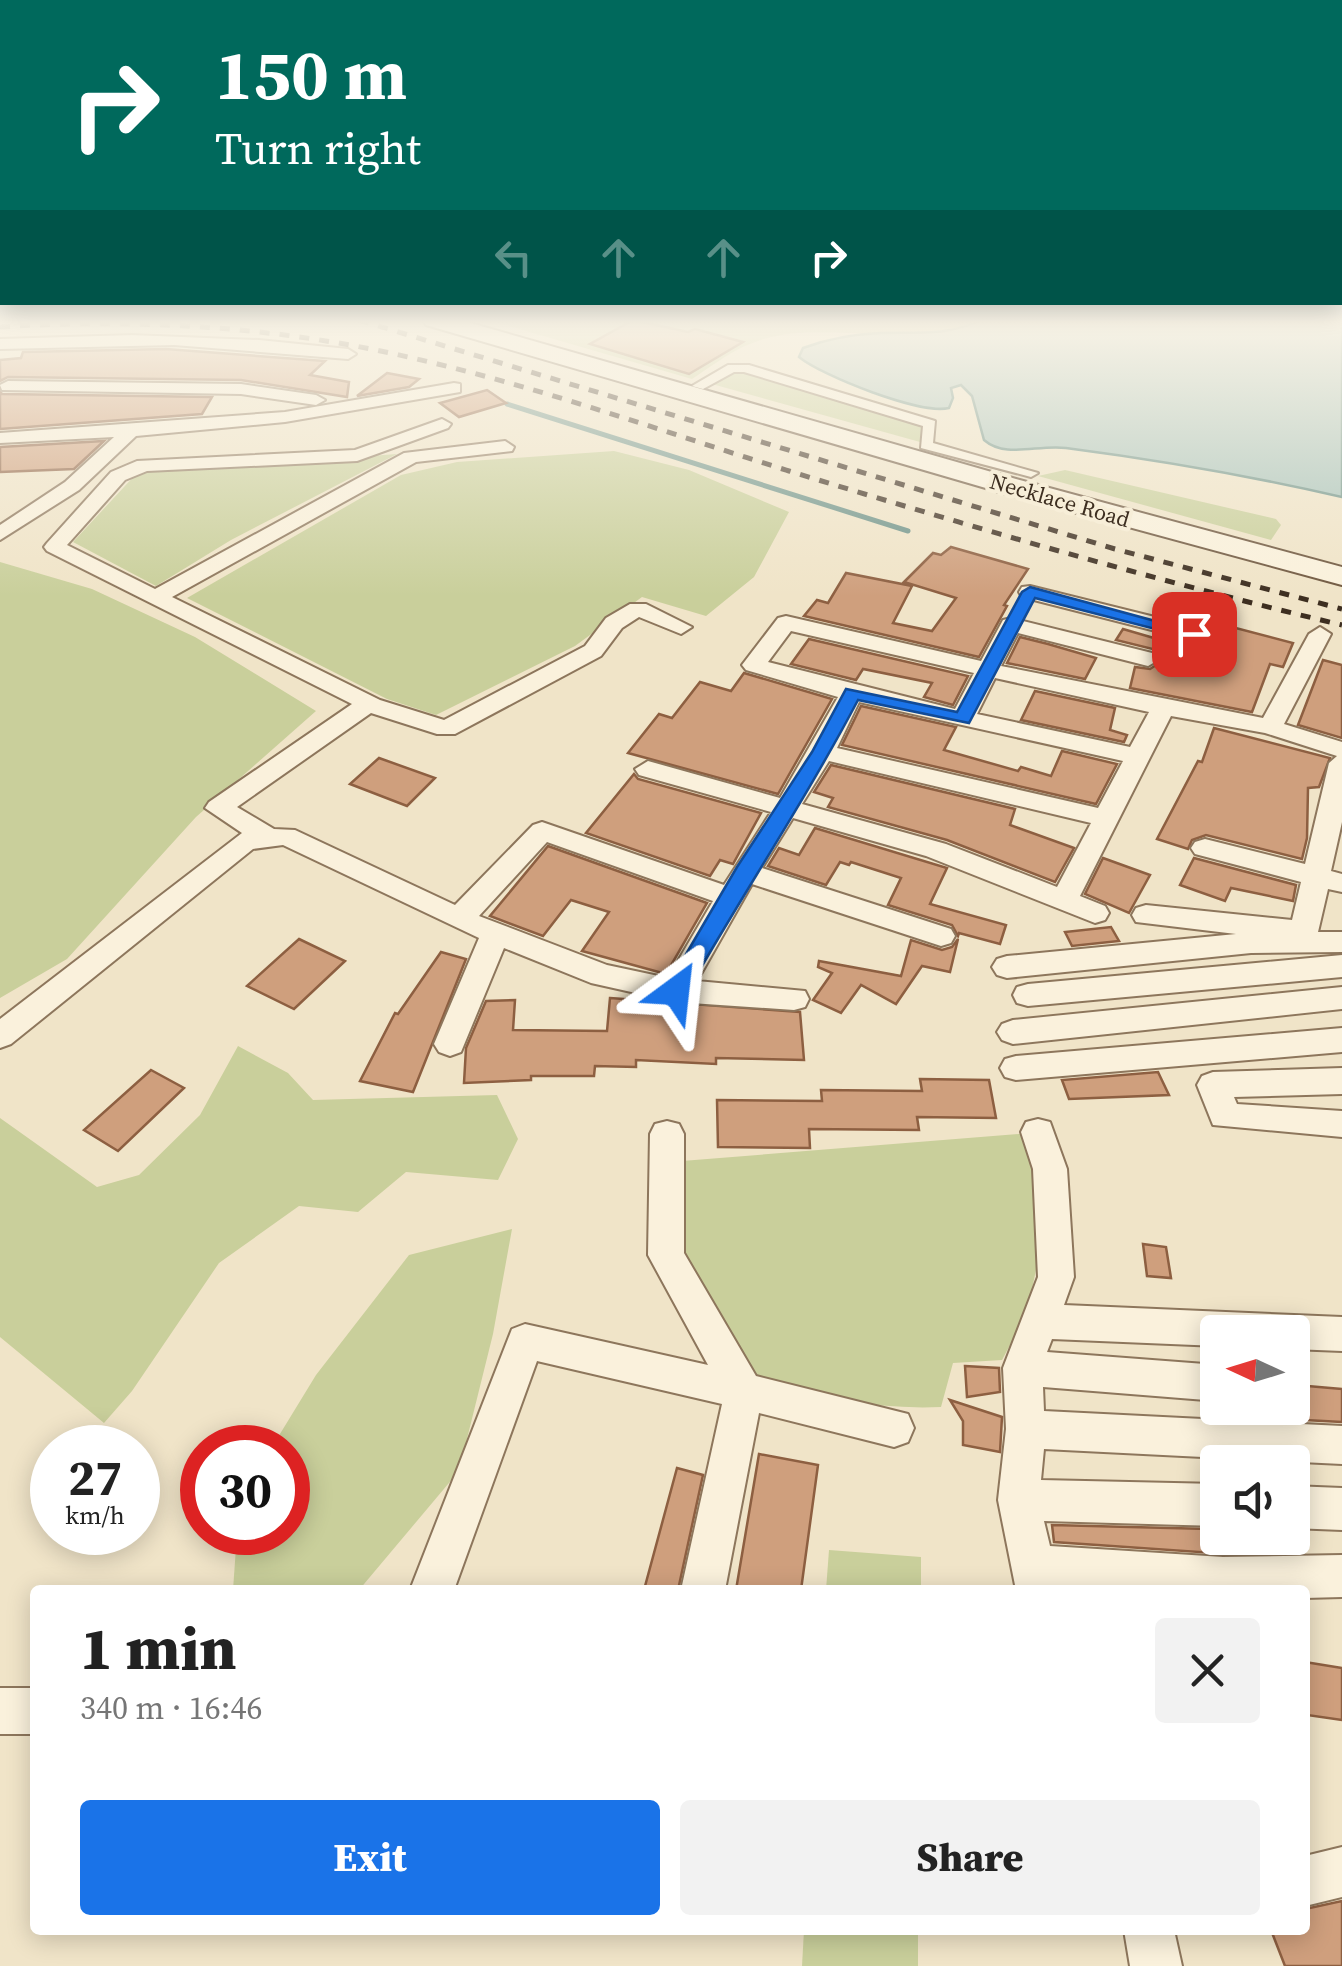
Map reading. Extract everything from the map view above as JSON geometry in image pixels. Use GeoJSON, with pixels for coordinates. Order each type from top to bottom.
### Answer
{"type":"FeatureCollection","features":[{"type":"Feature","properties":{"kind":"main road","name":"Necklace Road"},"geometry":{"type":"LineString","coordinates":[[778,412],[935,455]]}},
{"type":"Feature","properties":{"kind":"main road","name":"Necklace Road"},"geometry":{"type":"LineString","coordinates":[[786,412],[1342,576]]}},
{"type":"Feature","properties":{"kind":"main road","name":"Necklace Road"},"geometry":{"type":"LineString","coordinates":[[1016,478],[1342,565]]}},
{"type":"Feature","properties":{"kind":"street"},"geometry":{"type":"LineString","coordinates":[[0,438],[128,433],[309,412]]}},
{"type":"Feature","properties":{"kind":"street"},"geometry":{"type":"LineString","coordinates":[[442,424],[357,455],[144,465],[118,476],[54,547],[368,704],[446,729],[593,650],[614,624],[638,609],[681,626]]}},
{"type":"Feature","properties":{"kind":"street"},"geometry":{"type":"LineString","coordinates":[[0,534],[72,486],[128,433]]}},
{"type":"Feature","properties":{"kind":"street"},"geometry":{"type":"LineString","coordinates":[[157,597],[412,457],[504,447]]}},
{"type":"Feature","properties":{"kind":"street"},"geometry":{"type":"LineString","coordinates":[[962,719],[1030,592],[1040,565]]}},
{"type":"Feature","properties":{"kind":"street"},"geometry":{"type":"LineString","coordinates":[[1030,592],[1194,634]]}},
{"type":"Feature","properties":{"kind":"street"},"geometry":{"type":"LineString","coordinates":[[1138,757],[852,693],[754,666],[786,624],[988,671],[1270,727],[1342,750]]}},
{"type":"Feature","properties":{"kind":"street"},"geometry":{"type":"LineString","coordinates":[[1011,626],[1148,660]]}},
{"type":"Feature","properties":{"kind":"street"},"geometry":{"type":"LineString","coordinates":[[1270,727],[1320,634]]}},
{"type":"Feature","properties":{"kind":"street"},"geometry":{"type":"LineString","coordinates":[[676,991],[737,884],[822,752],[852,693]]}},
{"type":"Feature","properties":{"kind":"street"},"geometry":{"type":"LineString","coordinates":[[267,836],[218,808],[368,704]]}},
{"type":"Feature","properties":{"kind":"street"},"geometry":{"type":"LineString","coordinates":[[1065,899],[1164,707]]}},
{"type":"Feature","properties":{"kind":"street"},"geometry":{"type":"LineString","coordinates":[[822,752],[1106,818]]}},
{"type":"Feature","properties":{"kind":"street"},"geometry":{"type":"LineString","coordinates":[[1304,931],[1329,880],[1342,763]]}},
{"type":"Feature","properties":{"kind":"street"},"geometry":{"type":"LineString","coordinates":[[648,770],[936,850],[1095,913]]}},
{"type":"Feature","properties":{"kind":"street"},"geometry":{"type":"LineString","coordinates":[[459,919],[542,831],[941,936]]}},
{"type":"Feature","properties":{"kind":"street"},"geometry":{"type":"LineString","coordinates":[[0,1036],[246,840],[267,836],[286,836],[459,919],[602,975],[676,991],[794,999]]}},
{"type":"Feature","properties":{"kind":"street"},"geometry":{"type":"LineString","coordinates":[[1205,848],[1329,880]]}},
{"type":"Feature","properties":{"kind":"street"},"geometry":{"type":"LineString","coordinates":[[1146,915],[1304,931],[1342,939]]}},
{"type":"Feature","properties":{"kind":"street"},"geometry":{"type":"LineString","coordinates":[[450,1044],[495,933]]}},
{"type":"Feature","properties":{"kind":"street"},"geometry":{"type":"LineString","coordinates":[[1007,967],[1251,943],[1342,939]]}},
{"type":"Feature","properties":{"kind":"street"},"geometry":{"type":"LineString","coordinates":[[1028,995],[1342,966]]}},
{"type":"Feature","properties":{"kind":"street"},"geometry":{"type":"LineString","coordinates":[[1013,1032],[1342,998]]}},
{"type":"Feature","properties":{"kind":"street"},"geometry":{"type":"LineString","coordinates":[[1016,1068],[1342,1040]]}},
{"type":"Feature","properties":{"kind":"street"},"geometry":{"type":"LineString","coordinates":[[1342,1082],[1213,1085],[1225,1116],[1342,1124]]}},
{"type":"Feature","properties":{"kind":"street"},"geometry":{"type":"LineString","coordinates":[[1038,1132],[1050,1169],[1056,1277],[1022,1368],[1026,1429],[1019,1500],[1035,1578],[1342,1576]]}},
{"type":"Feature","properties":{"kind":"street"},"geometry":{"type":"LineString","coordinates":[[667,1134],[666,1255],[744,1391],[703,1585]]}},
{"type":"Feature","properties":{"kind":"street"},"geometry":{"type":"LineString","coordinates":[[1037,1321],[1342,1334]]}},
{"type":"Feature","properties":{"kind":"street"},"geometry":{"type":"LineString","coordinates":[[434,1585],[526,1341],[894,1428]]}},
{"type":"Feature","properties":{"kind":"street"},"geometry":{"type":"LineString","coordinates":[[1022,1368],[1200,1382]]}},
{"type":"Feature","properties":{"kind":"street"},"geometry":{"type":"LineString","coordinates":[[1026,1429],[1342,1444]]}},
{"type":"Feature","properties":{"kind":"street"},"geometry":{"type":"LineString","coordinates":[[1019,1500],[1200,1505]]}},
{"type":"Feature","properties":{"kind":"street"},"geometry":{"type":"LineString","coordinates":[[1310,1507],[1342,1508]]}},
{"type":"Feature","properties":{"kind":"street"},"geometry":{"type":"LineString","coordinates":[[0,1711],[30,1710]]}},
{"type":"Feature","properties":{"kind":"street"},"geometry":{"type":"LineString","coordinates":[[1310,1881],[1342,1872]]}},
{"type":"Feature","properties":{"kind":"street"},"geometry":{"type":"LineString","coordinates":[[1150,1935],[1156,1966]]}},
{"type":"Feature","properties":{"kind":"green space"},"geometry":{"type":"Polygon","coordinates":[[[812,412],[879,412],[924,425],[920,442],[812,412]]]}},
{"type":"Feature","properties":{"kind":"green space"},"geometry":{"type":"Polygon","coordinates":[[[614,451],[689,470],[789,512],[754,577],[706,616],[642,597],[575,646],[436,715],[387,699],[187,598],[401,475],[457,462],[614,451]]]}},
{"type":"Feature","properties":{"kind":"green space"},"geometry":{"type":"Polygon","coordinates":[[[397,454],[231,540],[156,586],[73,542],[137,473],[397,454]]]}},
{"type":"Feature","properties":{"kind":"green space"},"geometry":{"type":"Polygon","coordinates":[[[1065,470],[1276,519],[1281,525],[1271,540],[1038,476],[1065,470]]]}},
{"type":"Feature","properties":{"kind":"green space"},"geometry":{"type":"Polygon","coordinates":[[[0,562],[92,589],[195,637],[316,711],[196,817],[67,959],[0,998],[0,562]]]}},
{"type":"Feature","properties":{"kind":"green space"},"geometry":{"type":"Polygon","coordinates":[[[238,1046],[288,1073],[313,1100],[497,1095],[518,1139],[498,1180],[406,1172],[358,1212],[299,1206],[219,1263],[132,1391],[104,1423],[0,1337],[0,1118],[97,1187],[139,1175],[200,1115],[238,1046]]]}},
{"type":"Feature","properties":{"kind":"green space"},"geometry":{"type":"Polygon","coordinates":[[[1030,1133],[1041,1246],[1027,1313],[1002,1360],[953,1363],[941,1407],[843,1400],[747,1377],[677,1240],[682,1161],[1030,1133]]]}},
{"type":"Feature","properties":{"kind":"green space"},"geometry":{"type":"Polygon","coordinates":[[[512,1229],[493,1334],[459,1471],[363,1585],[233,1585],[235,1555],[310,1555],[310,1425],[285,1425],[316,1375],[409,1255],[512,1229]]]}},
{"type":"Feature","properties":{"kind":"green space"},"geometry":{"type":"Polygon","coordinates":[[[829,1550],[921,1557],[921,1585],[826,1585],[829,1550]]]}},
{"type":"Feature","properties":{"kind":"green space"},"geometry":{"type":"Polygon","coordinates":[[[804,1935],[918,1935],[918,1966],[802,1966],[804,1935]]]}},
{"type":"Feature","properties":{"kind":"water"},"geometry":{"type":"Polygon","coordinates":[[[976,412],[1342,412],[1342,497],[1170,463],[1055,447],[1002,449],[984,440],[976,412]]]}},
{"type":"Feature","properties":{"kind":"building"},"geometry":{"type":"Polygon","coordinates":[[[0,412],[203,412],[202,414],[0,429],[0,412]]]}},
{"type":"Feature","properties":{"kind":"building"},"geometry":{"type":"Polygon","coordinates":[[[452,412],[477,412],[459,417],[452,412]]]}},
{"type":"Feature","properties":{"kind":"building"},"geometry":{"type":"Polygon","coordinates":[[[104,441],[74,469],[0,472],[0,447],[104,441]]]}},
{"type":"Feature","properties":{"kind":"building"},"geometry":{"type":"Polygon","coordinates":[[[951,547],[1028,569],[1004,605],[1007,606],[979,657],[804,616],[817,600],[828,603],[846,573],[912,586],[893,623],[932,631],[956,598],[904,582],[933,553],[941,555],[951,547]]]}},
{"type":"Feature","properties":{"kind":"building"},"geometry":{"type":"Polygon","coordinates":[[[1209,621],[1293,643],[1283,667],[1270,664],[1252,712],[1130,688],[1135,667],[1150,669],[1164,660],[1157,650],[1116,640],[1123,629],[1195,650],[1210,635],[1206,627],[1209,621]]]}},
{"type":"Feature","properties":{"kind":"building"},"geometry":{"type":"Polygon","coordinates":[[[1020,637],[1096,658],[1085,679],[1007,663],[1020,637]]]}},
{"type":"Feature","properties":{"kind":"building"},"geometry":{"type":"Polygon","coordinates":[[[809,639],[968,676],[953,705],[924,697],[932,683],[863,669],[856,680],[791,664],[809,639]]]}},
{"type":"Feature","properties":{"kind":"building"},"geometry":{"type":"Polygon","coordinates":[[[1323,660],[1342,665],[1342,738],[1298,725],[1323,660]]]}},
{"type":"Feature","properties":{"kind":"building"},"geometry":{"type":"Polygon","coordinates":[[[744,673],[832,699],[778,794],[628,753],[659,714],[672,718],[700,682],[731,691],[744,673]]]}},
{"type":"Feature","properties":{"kind":"building"},"geometry":{"type":"Polygon","coordinates":[[[1035,691],[1115,708],[1110,730],[1127,735],[1124,742],[1021,720],[1035,691]]]}},
{"type":"Feature","properties":{"kind":"building"},"geometry":{"type":"Polygon","coordinates":[[[861,706],[956,727],[944,750],[1018,771],[1021,767],[1051,776],[1062,751],[1117,764],[1096,804],[842,745],[861,706]]]}},
{"type":"Feature","properties":{"kind":"building"},"geometry":{"type":"Polygon","coordinates":[[[1214,728],[1330,758],[1319,787],[1308,788],[1307,838],[1302,859],[1206,835],[1192,840],[1188,849],[1157,839],[1198,761],[1202,762],[1214,728]]]}},
{"type":"Feature","properties":{"kind":"building"},"geometry":{"type":"Polygon","coordinates":[[[379,758],[435,778],[407,806],[350,784],[379,758]]]}},
{"type":"Feature","properties":{"kind":"building"},"geometry":{"type":"Polygon","coordinates":[[[831,765],[1015,809],[1010,825],[1074,848],[1055,882],[947,840],[828,807],[833,798],[814,792],[831,765]]]}},
{"type":"Feature","properties":{"kind":"building"},"geometry":{"type":"Polygon","coordinates":[[[634,774],[638,779],[761,813],[733,864],[720,860],[710,876],[586,833],[634,774]]]}},
{"type":"Feature","properties":{"kind":"building"},"geometry":{"type":"Polygon","coordinates":[[[815,828],[947,868],[930,904],[1006,925],[1000,944],[959,933],[958,936],[952,925],[888,905],[901,878],[840,862],[826,885],[768,866],[779,848],[799,855],[815,828]]]}},
{"type":"Feature","properties":{"kind":"building"},"geometry":{"type":"Polygon","coordinates":[[[548,846],[707,903],[666,974],[582,951],[609,912],[571,900],[543,936],[490,916],[548,846]]]}},
{"type":"Feature","properties":{"kind":"building"},"geometry":{"type":"Polygon","coordinates":[[[1103,858],[1150,875],[1129,913],[1085,894],[1103,858]]]}},
{"type":"Feature","properties":{"kind":"building"},"geometry":{"type":"Polygon","coordinates":[[[1194,858],[1296,885],[1293,901],[1231,888],[1225,901],[1180,885],[1194,858]]]}},
{"type":"Feature","properties":{"kind":"building"},"geometry":{"type":"Polygon","coordinates":[[[1111,927],[1119,941],[1072,946],[1065,932],[1111,927]]]}},
{"type":"Feature","properties":{"kind":"building"},"geometry":{"type":"Polygon","coordinates":[[[299,939],[345,961],[294,1009],[247,986],[299,939]]]}},
{"type":"Feature","properties":{"kind":"building"},"geometry":{"type":"Polygon","coordinates":[[[958,939],[950,972],[922,966],[896,1004],[861,985],[841,1013],[813,1000],[832,973],[818,967],[819,961],[901,976],[911,940],[942,950],[952,947],[958,939]]]}},
{"type":"Feature","properties":{"kind":"building"},"geometry":{"type":"Polygon","coordinates":[[[441,952],[466,959],[413,1092],[360,1081],[395,1013],[441,952]]]}},
{"type":"Feature","properties":{"kind":"building"},"geometry":{"type":"Polygon","coordinates":[[[610,998],[800,1012],[804,1060],[716,1058],[716,1064],[636,1060],[636,1067],[595,1066],[594,1076],[531,1076],[531,1080],[464,1083],[466,1048],[486,1001],[515,1000],[513,1030],[607,1031],[610,998]]]}},
{"type":"Feature","properties":{"kind":"building"},"geometry":{"type":"Polygon","coordinates":[[[151,1070],[184,1088],[118,1151],[84,1130],[151,1070]]]}},
{"type":"Feature","properties":{"kind":"building"},"geometry":{"type":"Polygon","coordinates":[[[1158,1072],[1169,1095],[1069,1099],[1062,1080],[1158,1072]]]}},
{"type":"Feature","properties":{"kind":"building"},"geometry":{"type":"Polygon","coordinates":[[[920,1079],[989,1080],[996,1118],[917,1117],[919,1130],[809,1129],[810,1148],[718,1147],[717,1100],[822,1101],[821,1090],[922,1091],[920,1079]]]}},
{"type":"Feature","properties":{"kind":"building"},"geometry":{"type":"Polygon","coordinates":[[[1143,1244],[1166,1247],[1171,1278],[1147,1276],[1143,1244]]]}},
{"type":"Feature","properties":{"kind":"building"},"geometry":{"type":"Polygon","coordinates":[[[965,1366],[999,1368],[1000,1392],[967,1397],[965,1366]]]}},
{"type":"Feature","properties":{"kind":"building"},"geometry":{"type":"Polygon","coordinates":[[[1310,1386],[1342,1389],[1342,1422],[1310,1420],[1310,1386]]]}},
{"type":"Feature","properties":{"kind":"building"},"geometry":{"type":"Polygon","coordinates":[[[950,1400],[1002,1417],[1000,1452],[963,1445],[963,1421],[950,1400]]]}},
{"type":"Feature","properties":{"kind":"building"},"geometry":{"type":"Polygon","coordinates":[[[759,1454],[818,1465],[802,1585],[737,1585],[759,1454]]]}},
{"type":"Feature","properties":{"kind":"building"},"geometry":{"type":"Polygon","coordinates":[[[677,1468],[703,1475],[679,1585],[645,1585],[677,1468]]]}},
{"type":"Feature","properties":{"kind":"building"},"geometry":{"type":"Polygon","coordinates":[[[1052,1525],[1200,1529],[1200,1552],[1054,1542],[1052,1525]]]}},
{"type":"Feature","properties":{"kind":"building"},"geometry":{"type":"Polygon","coordinates":[[[1310,1663],[1342,1668],[1342,1720],[1310,1715],[1310,1663]]]}},
{"type":"Feature","properties":{"kind":"building"},"geometry":{"type":"Polygon","coordinates":[[[1342,1901],[1342,1966],[1285,1966],[1273,1935],[1310,1935],[1310,1908],[1342,1901]]]}},
{"type":"Feature","properties":{"kind":"waterway"},"geometry":{"type":"LineString","coordinates":[[531,412],[908,531]]}},
{"type":"Feature","properties":{"kind":"railway"},"geometry":{"type":"LineString","coordinates":[[605,412],[926,513],[1342,625]]}},
{"type":"Feature","properties":{"kind":"railway"},"geometry":{"type":"LineString","coordinates":[[662,412],[1115,549],[1342,609]]}},
{"type":"Feature","properties":{"kind":"route"},"geometry":{"type":"LineString","coordinates":[[676,991],[744,872],[822,752],[852,693],[962,719],[1030,592],[1194,634]]}}]}
